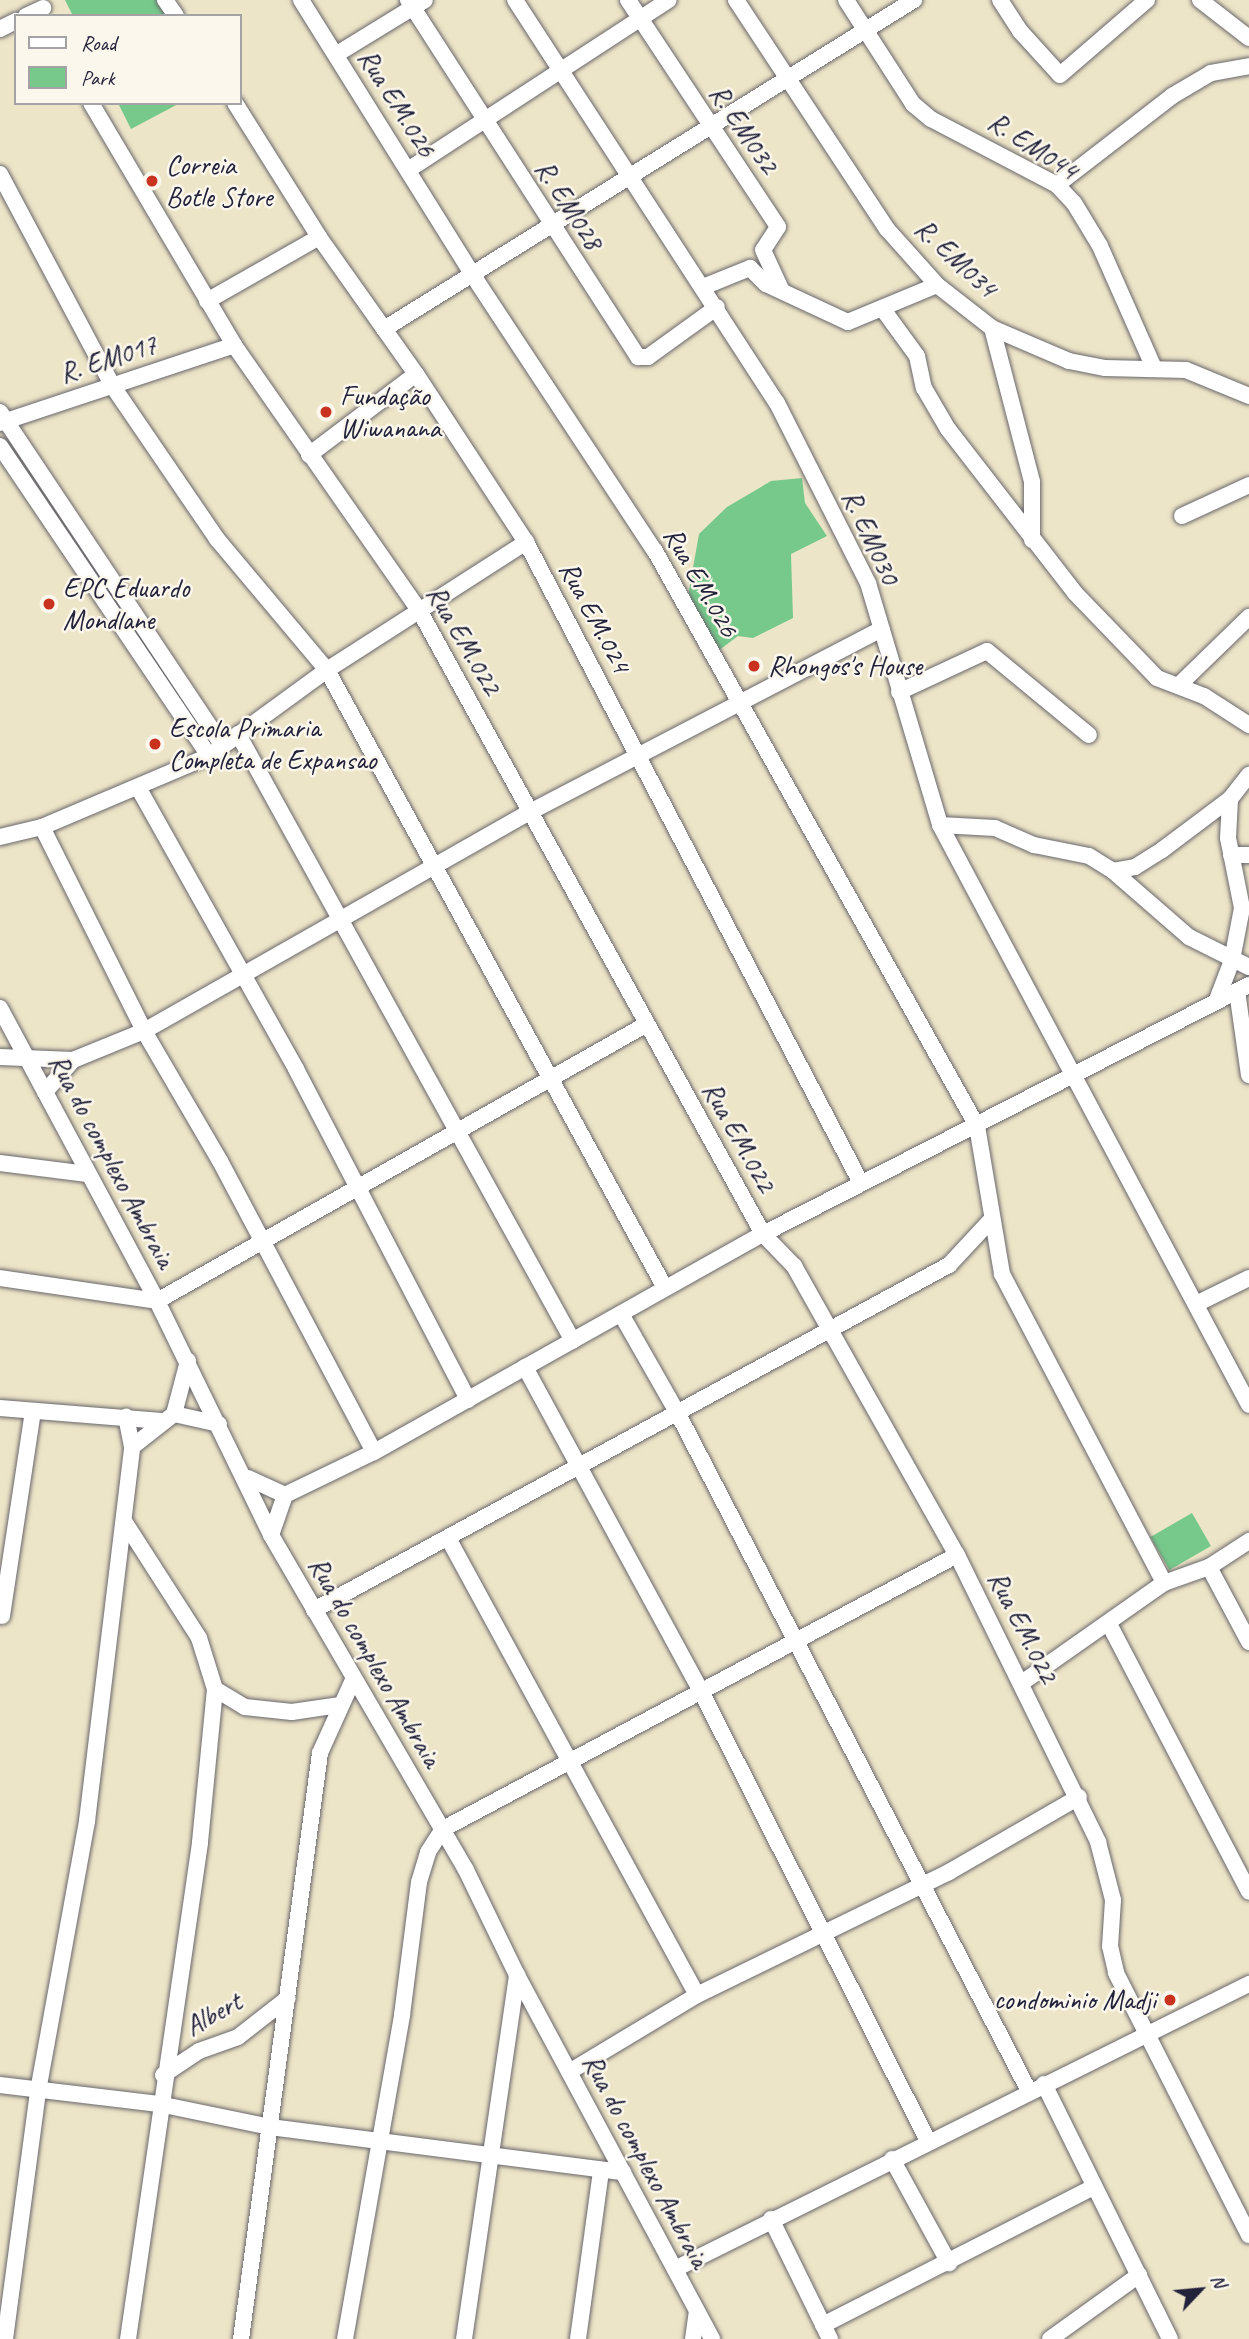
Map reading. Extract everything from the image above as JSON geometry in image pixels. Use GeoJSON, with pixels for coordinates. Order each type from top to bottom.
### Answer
{"type":"FeatureCollection","features":[{"type":"Feature","properties":{"kind":"street","name":"Rua EM.026"},"geometry":{"type":"LineString","coordinates":[[301,0],[474,277],[655,551],[977,1126],[1002,1274],[1164,1583]]}},
{"type":"Feature","properties":{"kind":"street","name":"R. EM030"},"geometry":{"type":"LineString","coordinates":[[515,0],[777,403],[868,583],[940,825],[1069,1074],[1249,1405]]}},
{"type":"Feature","properties":{"kind":"street","name":"R. EM032"},"geometry":{"type":"LineString","coordinates":[[628,0],[778,227],[763,250],[781,289]]}},
{"type":"Feature","properties":{"kind":"street"},"geometry":{"type":"LineString","coordinates":[[408,170],[482,118],[669,0]]}},
{"type":"Feature","properties":{"kind":"street","name":"R. EM034"},"geometry":{"type":"LineString","coordinates":[[736,0],[866,200],[937,285],[992,328],[1069,361],[1105,368],[1186,370],[1248,394]]}},
{"type":"Feature","properties":{"kind":"street","name":"R. EM044"},"geometry":{"type":"LineString","coordinates":[[846,0],[913,104],[931,119],[1058,186],[1100,246],[1154,368]]}},
{"type":"Feature","properties":{"kind":"street"},"geometry":{"type":"LineString","coordinates":[[384,329],[552,229],[787,75],[914,0]]}},
{"type":"Feature","properties":{"kind":"street"},"geometry":{"type":"LineString","coordinates":[[1000,0],[1020,31],[1060,75],[1147,0]]}},
{"type":"Feature","properties":{"kind":"street"},"geometry":{"type":"LineString","coordinates":[[1200,0],[1249,38]]}},
{"type":"Feature","properties":{"kind":"street"},"geometry":{"type":"LineString","coordinates":[[337,54],[415,3]]}},
{"type":"Feature","properties":{"kind":"street","name":"R. EM028"},"geometry":{"type":"LineString","coordinates":[[415,3],[482,118],[552,229],[642,359],[717,307]]}},
{"type":"Feature","properties":{"kind":"street"},"geometry":{"type":"LineString","coordinates":[[1058,186],[1172,96],[1211,73],[1249,66]]}},
{"type":"Feature","properties":{"kind":"street","name":"Rua EM.022"},"geometry":{"type":"LineString","coordinates":[[92,105],[234,345],[419,610],[763,1234],[794,1266],[957,1555],[1079,1797],[1108,1870],[1113,1900],[1112,1961],[1145,2032],[1249,2235]]}},
{"type":"Feature","properties":{"kind":"street","name":"Rua EM.024"},"geometry":{"type":"LineString","coordinates":[[236,105],[319,237],[416,374],[526,542],[861,1183]]}},
{"type":"Feature","properties":{"kind":"street"},"geometry":{"type":"LineString","coordinates":[[0,174],[112,385],[217,539],[327,670],[665,1288]]}},
{"type":"Feature","properties":{"kind":"street"},"geometry":{"type":"LineString","coordinates":[[207,301],[319,237]]}},
{"type":"Feature","properties":{"kind":"street"},"geometry":{"type":"LineString","coordinates":[[703,287],[750,268],[766,284],[781,289],[838,320],[848,322],[937,285]]}},
{"type":"Feature","properties":{"kind":"street"},"geometry":{"type":"LineString","coordinates":[[882,308],[917,356],[924,388],[948,429],[1032,540],[1135,659],[1157,677],[1179,685],[1249,725]]}},
{"type":"Feature","properties":{"kind":"street"},"geometry":{"type":"LineString","coordinates":[[992,328],[1032,482],[1032,540]]}},
{"type":"Feature","properties":{"kind":"street","name":"R. EM017"},"geometry":{"type":"LineString","coordinates":[[2,419],[234,345]]}},
{"type":"Feature","properties":{"kind":"street"},"geometry":{"type":"LineString","coordinates":[[309,455],[416,374]]}},
{"type":"Feature","properties":{"kind":"street"},"geometry":{"type":"LineString","coordinates":[[2,419],[216,751]]}},
{"type":"Feature","properties":{"kind":"street"},"geometry":{"type":"LineString","coordinates":[[0,446],[216,751]]}},
{"type":"Feature","properties":{"kind":"street"},"geometry":{"type":"LineString","coordinates":[[1182,516],[1249,485]]}},
{"type":"Feature","properties":{"kind":"street"},"geometry":{"type":"LineString","coordinates":[[1016,519],[1032,512]]}},
{"type":"Feature","properties":{"kind":"street"},"geometry":{"type":"LineString","coordinates":[[0,836],[42,827],[139,789],[216,751],[327,670],[526,542]]}},
{"type":"Feature","properties":{"kind":"street"},"geometry":{"type":"LineString","coordinates":[[1179,685],[1245,627]]}},
{"type":"Feature","properties":{"kind":"street"},"geometry":{"type":"LineString","coordinates":[[0,1057],[73,1060],[144,1031],[242,978],[532,811],[639,758],[882,629]]}},
{"type":"Feature","properties":{"kind":"street"},"geometry":{"type":"LineString","coordinates":[[899,692],[987,651],[1090,735]]}},
{"type":"Feature","properties":{"kind":"street"},"geometry":{"type":"LineString","coordinates":[[238,734],[339,922],[573,1341]]}},
{"type":"Feature","properties":{"kind":"street"},"geometry":{"type":"LineString","coordinates":[[1113,871],[1135,867],[1230,799],[1249,775]]}},
{"type":"Feature","properties":{"kind":"street"},"geometry":{"type":"LineString","coordinates":[[139,789],[359,1187],[468,1400]]}},
{"type":"Feature","properties":{"kind":"street"},"geometry":{"type":"LineString","coordinates":[[1218,997],[1232,960],[1242,908],[1231,855],[1230,799]]}},
{"type":"Feature","properties":{"kind":"street"},"geometry":{"type":"LineString","coordinates":[[940,825],[995,828],[1034,845],[1089,856],[1113,871],[1189,937],[1249,967]]}},
{"type":"Feature","properties":{"kind":"street"},"geometry":{"type":"LineString","coordinates":[[42,827],[144,1031],[263,1242],[374,1451]]}},
{"type":"Feature","properties":{"kind":"street"},"geometry":{"type":"LineString","coordinates":[[1231,855],[1249,855]]}},
{"type":"Feature","properties":{"kind":"street"},"geometry":{"type":"LineString","coordinates":[[271,1535],[285,1495],[468,1400],[763,1234],[977,1126],[1069,1074],[1218,997],[1243,988],[1249,1076]]}},
{"type":"Feature","properties":{"kind":"street","name":"Rua do complexo Ambraia"},"geometry":{"type":"LineString","coordinates":[[0,1007],[87,1174],[158,1301],[248,1478],[271,1535],[443,1829],[517,1975],[712,2339]]}},
{"type":"Feature","properties":{"kind":"street"},"geometry":{"type":"LineString","coordinates":[[0,1279],[158,1301],[647,1024]]}},
{"type":"Feature","properties":{"kind":"street"},"geometry":{"type":"LineString","coordinates":[[45,1092],[73,1060]]}},
{"type":"Feature","properties":{"kind":"street"},"geometry":{"type":"LineString","coordinates":[[0,1163],[87,1174]]}},
{"type":"Feature","properties":{"kind":"street"},"geometry":{"type":"LineString","coordinates":[[314,1610],[677,1412],[831,1332],[949,1265],[991,1220]]}},
{"type":"Feature","properties":{"kind":"street"},"geometry":{"type":"LineString","coordinates":[[1196,1304],[1249,1278]]}},
{"type":"Feature","properties":{"kind":"street"},"geometry":{"type":"LineString","coordinates":[[621,1314],[677,1412],[923,1884],[1094,2187],[1170,2339]]}},
{"type":"Feature","properties":{"kind":"street"},"geometry":{"type":"LineString","coordinates":[[132,1447],[167,1417],[188,1362]]}},
{"type":"Feature","properties":{"kind":"street"},"geometry":{"type":"LineString","coordinates":[[526,1367],[701,1691],[820,1934],[929,2143]]}},
{"type":"Feature","properties":{"kind":"street"},"geometry":{"type":"LineString","coordinates":[[0,1408],[126,1418],[167,1417],[219,1424]]}},
{"type":"Feature","properties":{"kind":"street"},"geometry":{"type":"LineString","coordinates":[[2,1616],[33,1410]]}},
{"type":"Feature","properties":{"kind":"street"},"geometry":{"type":"LineString","coordinates":[[5,2339],[38,2091],[87,1821],[117,1546],[124,1521],[132,1447],[126,1418]]}},
{"type":"Feature","properties":{"kind":"street"},"geometry":{"type":"LineString","coordinates":[[248,1478],[285,1495]]}},
{"type":"Feature","properties":{"kind":"street"},"geometry":{"type":"LineString","coordinates":[[124,1521],[199,1638],[215,1689],[200,1843],[163,2075],[128,2339]]}},
{"type":"Feature","properties":{"kind":"street"},"geometry":{"type":"LineString","coordinates":[[448,1538],[697,1995]]}},
{"type":"Feature","properties":{"kind":"street"},"geometry":{"type":"LineString","coordinates":[[1023,1682],[1164,1583],[1209,1567],[1249,1541]]}},
{"type":"Feature","properties":{"kind":"street"},"geometry":{"type":"LineString","coordinates":[[345,2339],[380,2139],[419,1882],[428,1852],[443,1829],[957,1555]]}},
{"type":"Feature","properties":{"kind":"street"},"geometry":{"type":"LineString","coordinates":[[1209,1567],[1249,1642]]}},
{"type":"Feature","properties":{"kind":"street"},"geometry":{"type":"LineString","coordinates":[[1109,1624],[1249,1892]]}},
{"type":"Feature","properties":{"kind":"street"},"geometry":{"type":"LineString","coordinates":[[241,2339],[320,1753],[340,1705],[354,1680]]}},
{"type":"Feature","properties":{"kind":"street"},"geometry":{"type":"LineString","coordinates":[[215,1689],[237,1704],[257,1708],[292,1712],[340,1705]]}},
{"type":"Feature","properties":{"kind":"street"},"geometry":{"type":"LineString","coordinates":[[569,2072],[697,1995],[923,1884],[1079,1797]]}},
{"type":"Feature","properties":{"kind":"street"},"geometry":{"type":"LineString","coordinates":[[464,2339],[517,1975]]}},
{"type":"Feature","properties":{"kind":"street"},"geometry":{"type":"LineString","coordinates":[[675,2269],[1145,2032],[1249,1983]]}},
{"type":"Feature","properties":{"kind":"street","name":"Albert"},"geometry":{"type":"LineString","coordinates":[[163,2075],[199,2051],[237,2037],[288,1998]]}},
{"type":"Feature","properties":{"kind":"street"},"geometry":{"type":"LineString","coordinates":[[0,2085],[159,2104],[271,2127],[622,2172]]}},
{"type":"Feature","properties":{"kind":"street"},"geometry":{"type":"LineString","coordinates":[[892,2159],[949,2263]]}},
{"type":"Feature","properties":{"kind":"street"},"geometry":{"type":"LineString","coordinates":[[578,2339],[601,2171]]}},
{"type":"Feature","properties":{"kind":"street"},"geometry":{"type":"LineString","coordinates":[[771,2219],[827,2332],[949,2263],[1094,2187]]}},
{"type":"Feature","properties":{"kind":"street"},"geometry":{"type":"LineString","coordinates":[[1051,2339],[1139,2274]]}},
{"type":"Feature","properties":{"kind":"street"},"geometry":{"type":"LineString","coordinates":[[693,2339],[697,2311]]}},
{"type":"Feature","properties":{"kind":"green space"},"geometry":{"type":"Polygon","coordinates":[[[65,0],[156,0],[166,14],[72,14],[65,0]]]}},
{"type":"Feature","properties":{"kind":"green space"},"geometry":{"type":"Polygon","coordinates":[[[119,105],[176,105],[131,129],[119,105]]]}},
{"type":"Feature","properties":{"kind":"green space"},"geometry":{"type":"Polygon","coordinates":[[[802,478],[805,503],[827,536],[791,554],[793,618],[753,638],[738,636],[718,651],[688,596],[699,534],[727,507],[771,481],[802,478]]]}},
{"type":"Feature","properties":{"kind":"green space"},"geometry":{"type":"Polygon","coordinates":[[[1192,1513],[1211,1546],[1169,1570],[1150,1537],[1192,1513]]]}},
{"type":"Feature","properties":{"kind":"place","name":"Correia Botle Store"},"geometry":{"type":"Point","coordinates":[152,181]}},
{"type":"Feature","properties":{"kind":"place","name":"Fundação Wiwanana"},"geometry":{"type":"Point","coordinates":[326,412]}},
{"type":"Feature","properties":{"kind":"place","name":"EPC Eduardo Mondlane"},"geometry":{"type":"Point","coordinates":[49,604]}},
{"type":"Feature","properties":{"kind":"place","name":"Rhongos's House"},"geometry":{"type":"Point","coordinates":[754,666]}},
{"type":"Feature","properties":{"kind":"place","name":"Escola Primaria Completa de Expansao"},"geometry":{"type":"Point","coordinates":[155,744]}},
{"type":"Feature","properties":{"kind":"place","name":"condominio Madji"},"geometry":{"type":"Point","coordinates":[1170,2000]}}]}
